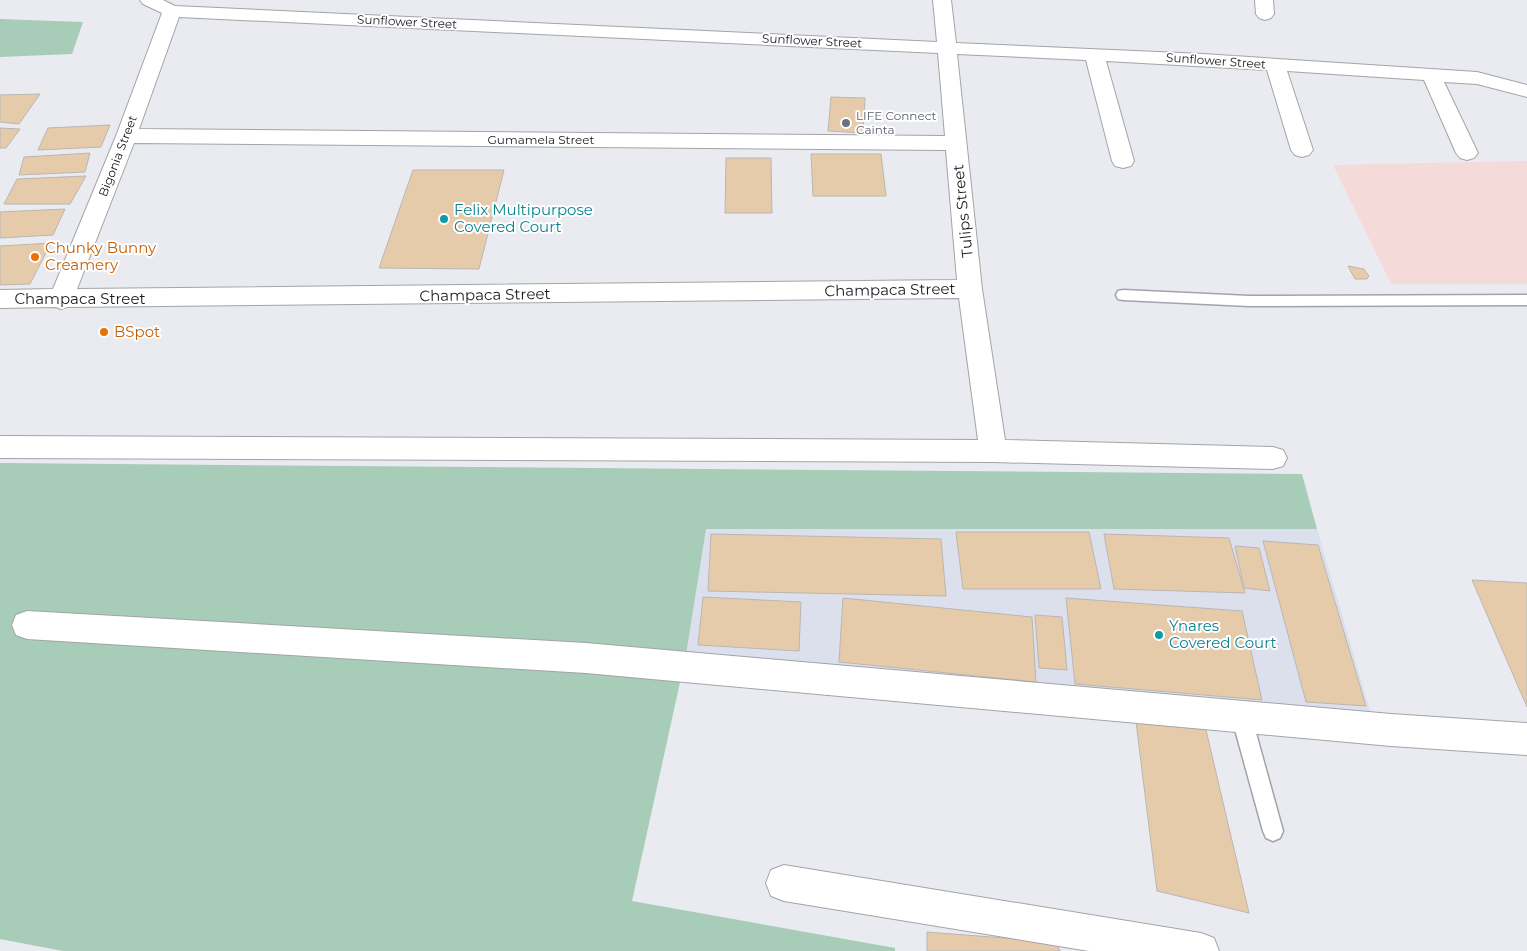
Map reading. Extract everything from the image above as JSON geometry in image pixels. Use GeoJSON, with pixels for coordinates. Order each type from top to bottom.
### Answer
{"type":"FeatureCollection","features":[{"type":"Feature","properties":{"kind":"street","name":"Sunflower Street"},"geometry":{"type":"LineString","coordinates":[[149,0],[172,11],[1094,54],[1477,78],[1527,91]]}},
{"type":"Feature","properties":{"kind":"street","name":"Tulips Street"},"geometry":{"type":"LineString","coordinates":[[942,0],[970,289],[993,451]]}},
{"type":"Feature","properties":{"kind":"street","name":"Bigonia Street"},"geometry":{"type":"LineString","coordinates":[[61,300],[126,136],[172,11]]}},
{"type":"Feature","properties":{"kind":"street"},"geometry":{"type":"LineString","coordinates":[[1094,54],[1123,161]]}},
{"type":"Feature","properties":{"kind":"street"},"geometry":{"type":"LineString","coordinates":[[1275,65],[1302,150]]}},
{"type":"Feature","properties":{"kind":"street","name":"Sunflower Street"},"geometry":{"type":"LineString","coordinates":[[1477,78],[1518,72],[1527,73]]}},
{"type":"Feature","properties":{"kind":"street"},"geometry":{"type":"LineString","coordinates":[[1431,75],[1467,153]]}},
{"type":"Feature","properties":{"kind":"street","name":"Gumamela Street"},"geometry":{"type":"LineString","coordinates":[[126,136],[956,143]]}},
{"type":"Feature","properties":{"kind":"street","name":"Champaca Street"},"geometry":{"type":"LineString","coordinates":[[0,299],[61,300],[970,289]]}},
{"type":"Feature","properties":{"kind":"street"},"geometry":{"type":"LineString","coordinates":[[0,447],[993,451],[1273,458]]}},
{"type":"Feature","properties":{"kind":"street"},"geometry":{"type":"LineString","coordinates":[[27,625],[586,658],[907,688],[1241,715],[1391,730],[1527,739]]}},
{"type":"Feature","properties":{"kind":"street"},"geometry":{"type":"LineString","coordinates":[[784,883],[1200,951]]}},
{"type":"Feature","properties":{"kind":"lane"},"geometry":{"type":"LineString","coordinates":[[1123,295],[1249,300],[1527,300]]}},
{"type":"Feature","properties":{"kind":"lane"},"geometry":{"type":"LineString","coordinates":[[1241,715],[1273,831]]}},
{"type":"Feature","properties":{"kind":"shaded area"},"geometry":{"type":"Polygon","coordinates":[[[1527,161],[1527,284],[1391,284],[1333,165],[1527,161]]]}},
{"type":"Feature","properties":{"kind":"shaded area"},"geometry":{"type":"Polygon","coordinates":[[[706,529],[1317,529],[1378,738],[686,655],[706,529]]]}},
{"type":"Feature","properties":{"kind":"green space"},"geometry":{"type":"Polygon","coordinates":[[[0,19],[83,22],[72,54],[0,57],[0,19]]]}},
{"type":"Feature","properties":{"kind":"green space"},"geometry":{"type":"Polygon","coordinates":[[[0,463],[1302,474],[1317,529],[706,529],[686,655],[632,901],[895,948],[895,951],[63,951],[0,939],[0,463]]]}},
{"type":"Feature","properties":{"kind":"building"},"geometry":{"type":"Polygon","coordinates":[[[40,94],[19,124],[0,122],[0,95],[40,94]]]}},
{"type":"Feature","properties":{"kind":"building","name":"LIFE Connect Cainta"},"geometry":{"type":"Polygon","coordinates":[[[831,97],[865,98],[863,133],[828,131],[831,97]]]}},
{"type":"Feature","properties":{"kind":"building"},"geometry":{"type":"Polygon","coordinates":[[[110,125],[101,147],[38,150],[48,128],[110,125]]]}},
{"type":"Feature","properties":{"kind":"building"},"geometry":{"type":"Polygon","coordinates":[[[0,128],[20,129],[6,148],[0,148],[0,128]]]}},
{"type":"Feature","properties":{"kind":"building"},"geometry":{"type":"Polygon","coordinates":[[[90,153],[85,172],[19,175],[24,157],[90,153]]]}},
{"type":"Feature","properties":{"kind":"building"},"geometry":{"type":"Polygon","coordinates":[[[811,154],[881,154],[886,196],[813,196],[811,154]]]}},
{"type":"Feature","properties":{"kind":"building"},"geometry":{"type":"Polygon","coordinates":[[[726,158],[771,158],[772,213],[725,213],[726,158]]]}},
{"type":"Feature","properties":{"kind":"building","name":"Felix Multipurpose Covered Court"},"geometry":{"type":"Polygon","coordinates":[[[413,170],[504,170],[479,269],[379,268],[413,170]]]}},
{"type":"Feature","properties":{"kind":"building"},"geometry":{"type":"Polygon","coordinates":[[[86,176],[70,204],[4,204],[17,179],[86,176]]]}},
{"type":"Feature","properties":{"kind":"building"},"geometry":{"type":"Polygon","coordinates":[[[65,209],[53,235],[0,238],[0,212],[65,209]]]}},
{"type":"Feature","properties":{"kind":"building"},"geometry":{"type":"Polygon","coordinates":[[[51,243],[30,284],[0,285],[0,246],[51,243]]]}},
{"type":"Feature","properties":{"kind":"building"},"geometry":{"type":"Polygon","coordinates":[[[1348,266],[1364,269],[1369,276],[1367,279],[1355,279],[1348,266]]]}},
{"type":"Feature","properties":{"kind":"building"},"geometry":{"type":"Polygon","coordinates":[[[956,532],[1089,532],[1101,589],[963,589],[956,532]]]}},
{"type":"Feature","properties":{"kind":"building"},"geometry":{"type":"Polygon","coordinates":[[[711,534],[941,539],[946,596],[708,591],[711,534]]]}},
{"type":"Feature","properties":{"kind":"building"},"geometry":{"type":"Polygon","coordinates":[[[1104,534],[1229,538],[1245,593],[1114,589],[1104,534]]]}},
{"type":"Feature","properties":{"kind":"building"},"geometry":{"type":"Polygon","coordinates":[[[1263,541],[1318,545],[1366,706],[1306,702],[1263,541]]]}},
{"type":"Feature","properties":{"kind":"building"},"geometry":{"type":"Polygon","coordinates":[[[1235,546],[1259,548],[1270,591],[1244,588],[1235,546]]]}},
{"type":"Feature","properties":{"kind":"building"},"geometry":{"type":"Polygon","coordinates":[[[1472,580],[1527,583],[1527,707],[1472,580]]]}},
{"type":"Feature","properties":{"kind":"building"},"geometry":{"type":"Polygon","coordinates":[[[703,597],[801,602],[799,651],[698,645],[703,597]]]}},
{"type":"Feature","properties":{"kind":"building"},"geometry":{"type":"Polygon","coordinates":[[[843,598],[1032,617],[1036,682],[839,662],[843,598]]]}},
{"type":"Feature","properties":{"kind":"building","name":"Ynares Covered Court"},"geometry":{"type":"Polygon","coordinates":[[[1066,598],[1242,611],[1262,700],[1075,684],[1066,598]]]}},
{"type":"Feature","properties":{"kind":"building"},"geometry":{"type":"Polygon","coordinates":[[[1035,615],[1062,617],[1067,670],[1039,668],[1035,615]]]}},
{"type":"Feature","properties":{"kind":"building"},"geometry":{"type":"Polygon","coordinates":[[[1135,714],[1203,717],[1249,913],[1157,891],[1135,714]]]}},
{"type":"Feature","properties":{"kind":"building"},"geometry":{"type":"Polygon","coordinates":[[[927,932],[1056,942],[1060,951],[927,951],[927,932]]]}},
{"type":"Feature","properties":{"kind":"place","name":"LIFE Connect Cainta"},"geometry":{"type":"Point","coordinates":[846,123]}},
{"type":"Feature","properties":{"kind":"place","name":"Felix Multipurpose Covered Court"},"geometry":{"type":"Point","coordinates":[444,219]}},
{"type":"Feature","properties":{"kind":"place","name":"Chunky Bunny Creamery"},"geometry":{"type":"Point","coordinates":[35,257]}},
{"type":"Feature","properties":{"kind":"place","name":"BSpot"},"geometry":{"type":"Point","coordinates":[104,332]}},
{"type":"Feature","properties":{"kind":"place","name":"Ynares Covered Court"},"geometry":{"type":"Point","coordinates":[1159,635]}}]}
